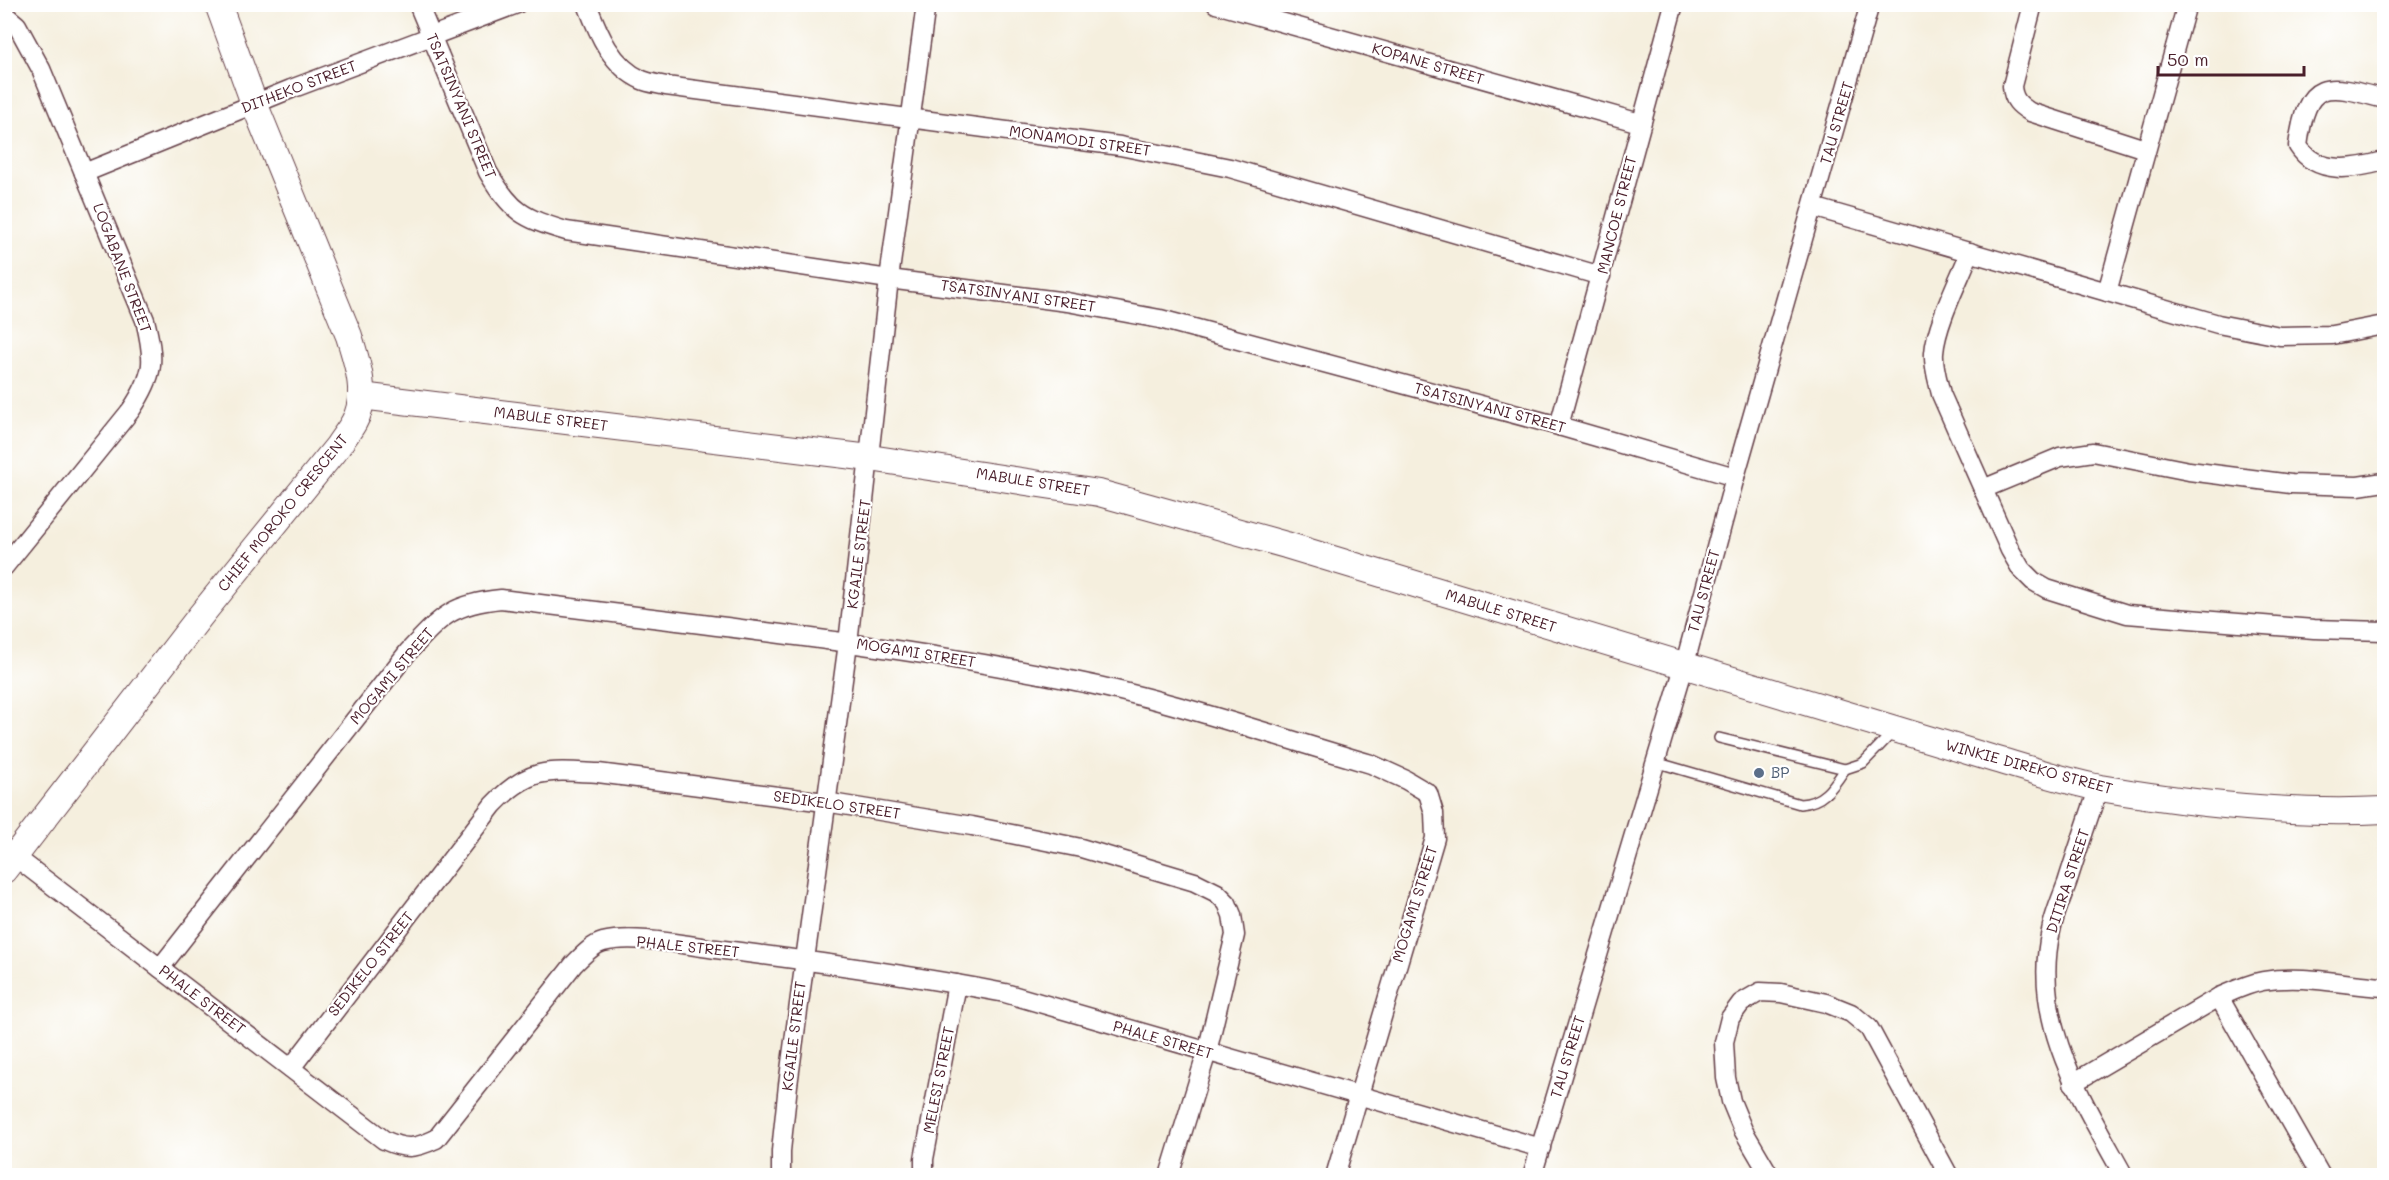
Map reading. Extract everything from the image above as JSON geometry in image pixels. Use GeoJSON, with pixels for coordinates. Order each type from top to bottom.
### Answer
{"type":"FeatureCollection","features":[{"type":"Feature","properties":{"kind":"street","name":"CHIEF MOROKO CRESCENT"},"geometry":{"type":"LineString","coordinates":[[8,859],[338,446],[356,420],[361,396],[359,369],[350,336],[254,104],[218,4]]}},
{"type":"Feature","properties":{"kind":"street","name":"TSATSINYANI STREET"},"geometry":{"type":"LineString","coordinates":[[418,4],[488,172],[506,199],[532,221],[567,231],[889,279],[1067,302],[1160,319],[1559,426],[1735,477]]}},
{"type":"Feature","properties":{"kind":"street","name":"DITHEKO STREET"},"geometry":{"type":"LineString","coordinates":[[84,173],[254,104],[517,4]]}},
{"type":"Feature","properties":{"kind":"street","name":"MONAMODI STREET"},"geometry":{"type":"LineString","coordinates":[[587,4],[596,27],[610,52],[626,69],[643,81],[910,119],[1059,137],[1174,155],[1230,168],[1601,276]]}},
{"type":"Feature","properties":{"kind":"street","name":"KGAILE STREET"},"geometry":{"type":"LineString","coordinates":[[782,1176],[781,1151],[788,1085],[848,643],[889,279],[926,4]]}},
{"type":"Feature","properties":{"kind":"street","name":"KOPANE STREET"},"geometry":{"type":"LineString","coordinates":[[1216,4],[1640,123]]}},
{"type":"Feature","properties":{"kind":"street","name":"MANCOE STREET"},"geometry":{"type":"LineString","coordinates":[[1559,426],[1674,4]]}},
{"type":"Feature","properties":{"kind":"street","name":"TAU STREET"},"geometry":{"type":"LineString","coordinates":[[1532,1176],[1684,666],[1735,477],[1870,4]]}},
{"type":"Feature","properties":{"kind":"street"},"geometry":{"type":"LineString","coordinates":[[2033,4],[2012,86],[2013,96],[2018,105],[2030,112],[2145,149]]}},
{"type":"Feature","properties":{"kind":"street"},"geometry":{"type":"LineString","coordinates":[[2107,292],[2187,4]]}},
{"type":"Feature","properties":{"kind":"street","name":"LOGABANE STREET"},"geometry":{"type":"LineString","coordinates":[[4,14],[17,25],[41,69],[145,320],[152,347],[152,370],[143,392],[131,410],[4,567]]}},
{"type":"Feature","properties":{"kind":"street"},"geometry":{"type":"LineString","coordinates":[[2385,99],[2336,88],[2328,88],[2314,94],[2305,108],[2298,146],[2303,155],[2316,165],[2364,166],[2385,161]]}},
{"type":"Feature","properties":{"kind":"street"},"geometry":{"type":"LineString","coordinates":[[1813,207],[2218,324],[2280,336],[2332,335],[2385,325]]}},
{"type":"Feature","properties":{"kind":"street"},"geometry":{"type":"LineString","coordinates":[[1970,252],[1938,334],[1934,354],[1941,394],[2010,549],[2021,569],[2033,581],[2047,589],[2127,614],[2314,629],[2385,631]]}},
{"type":"Feature","properties":{"kind":"street","name":"MABULE STREET"},"geometry":{"type":"LineString","coordinates":[[361,396],[870,458],[1099,493],[1286,545],[1684,666]]}},
{"type":"Feature","properties":{"kind":"street"},"geometry":{"type":"LineString","coordinates":[[1983,489],[2060,457],[2093,452],[2189,471],[2291,484],[2358,486],[2385,482]]}},
{"type":"Feature","properties":{"kind":"street","name":"MOGAMI STREET"},"geometry":{"type":"LineString","coordinates":[[160,968],[408,652],[433,626],[453,610],[473,602],[501,599],[848,643],[974,662],[1072,680],[1146,698],[1371,764],[1428,793],[1434,813],[1435,838],[1335,1176]]}},
{"type":"Feature","properties":{"kind":"street","name":"WINKIE DIREKO STREET"},"geometry":{"type":"LineString","coordinates":[[1684,666],[1895,730],[2099,788],[2234,806],[2349,812],[2385,810]]}},
{"type":"Feature","properties":{"kind":"street","name":"SEDIKELO STREET"},"geometry":{"type":"LineString","coordinates":[[291,1068],[509,787],[526,777],[562,771],[598,773],[825,802],[972,826],[1081,848],[1195,882],[1216,893],[1227,903],[1232,915],[1235,935],[1207,1052],[1169,1176]]}},
{"type":"Feature","properties":{"kind":"street","name":"DITIRA STREET"},"geometry":{"type":"LineString","coordinates":[[2099,788],[2050,932],[2046,967],[2047,1002],[2054,1034],[2073,1083],[2124,1176]]}},
{"type":"Feature","properties":{"kind":"street","name":"PHALE STREET"},"geometry":{"type":"LineString","coordinates":[[8,859],[160,968],[384,1140],[402,1148],[419,1146],[436,1139],[574,964],[600,943],[618,940],[666,943],[804,960],[1005,993],[1541,1148]]}},
{"type":"Feature","properties":{"kind":"street"},"geometry":{"type":"LineString","coordinates":[[2073,1083],[2219,997],[2244,986],[2264,981],[2296,979],[2385,987]]}},
{"type":"Feature","properties":{"kind":"street","name":"MELESI STREET"},"geometry":{"type":"LineString","coordinates":[[924,1176],[924,1159],[957,984]]}},
{"type":"Feature","properties":{"kind":"street"},"geometry":{"type":"LineString","coordinates":[[1770,1176],[1743,1130],[1731,1101],[1726,1078],[1724,1042],[1730,1018],[1741,1003],[1760,992],[1781,993],[1826,1003],[1851,1013],[1869,1028],[1949,1176]]}},
{"type":"Feature","properties":{"kind":"street"},"geometry":{"type":"LineString","coordinates":[[2219,997],[2321,1176]]}},
{"type":"Feature","properties":{"kind":"lane"},"geometry":{"type":"LineString","coordinates":[[1719,738],[1845,769],[1863,763],[1895,730]]}},
{"type":"Feature","properties":{"kind":"lane"},"geometry":{"type":"LineString","coordinates":[[1655,762],[1800,804],[1819,800],[1827,794],[1845,769]]}},
{"type":"Feature","properties":{"kind":"place","name":"BP"},"geometry":{"type":"Point","coordinates":[1759,773]}}]}
